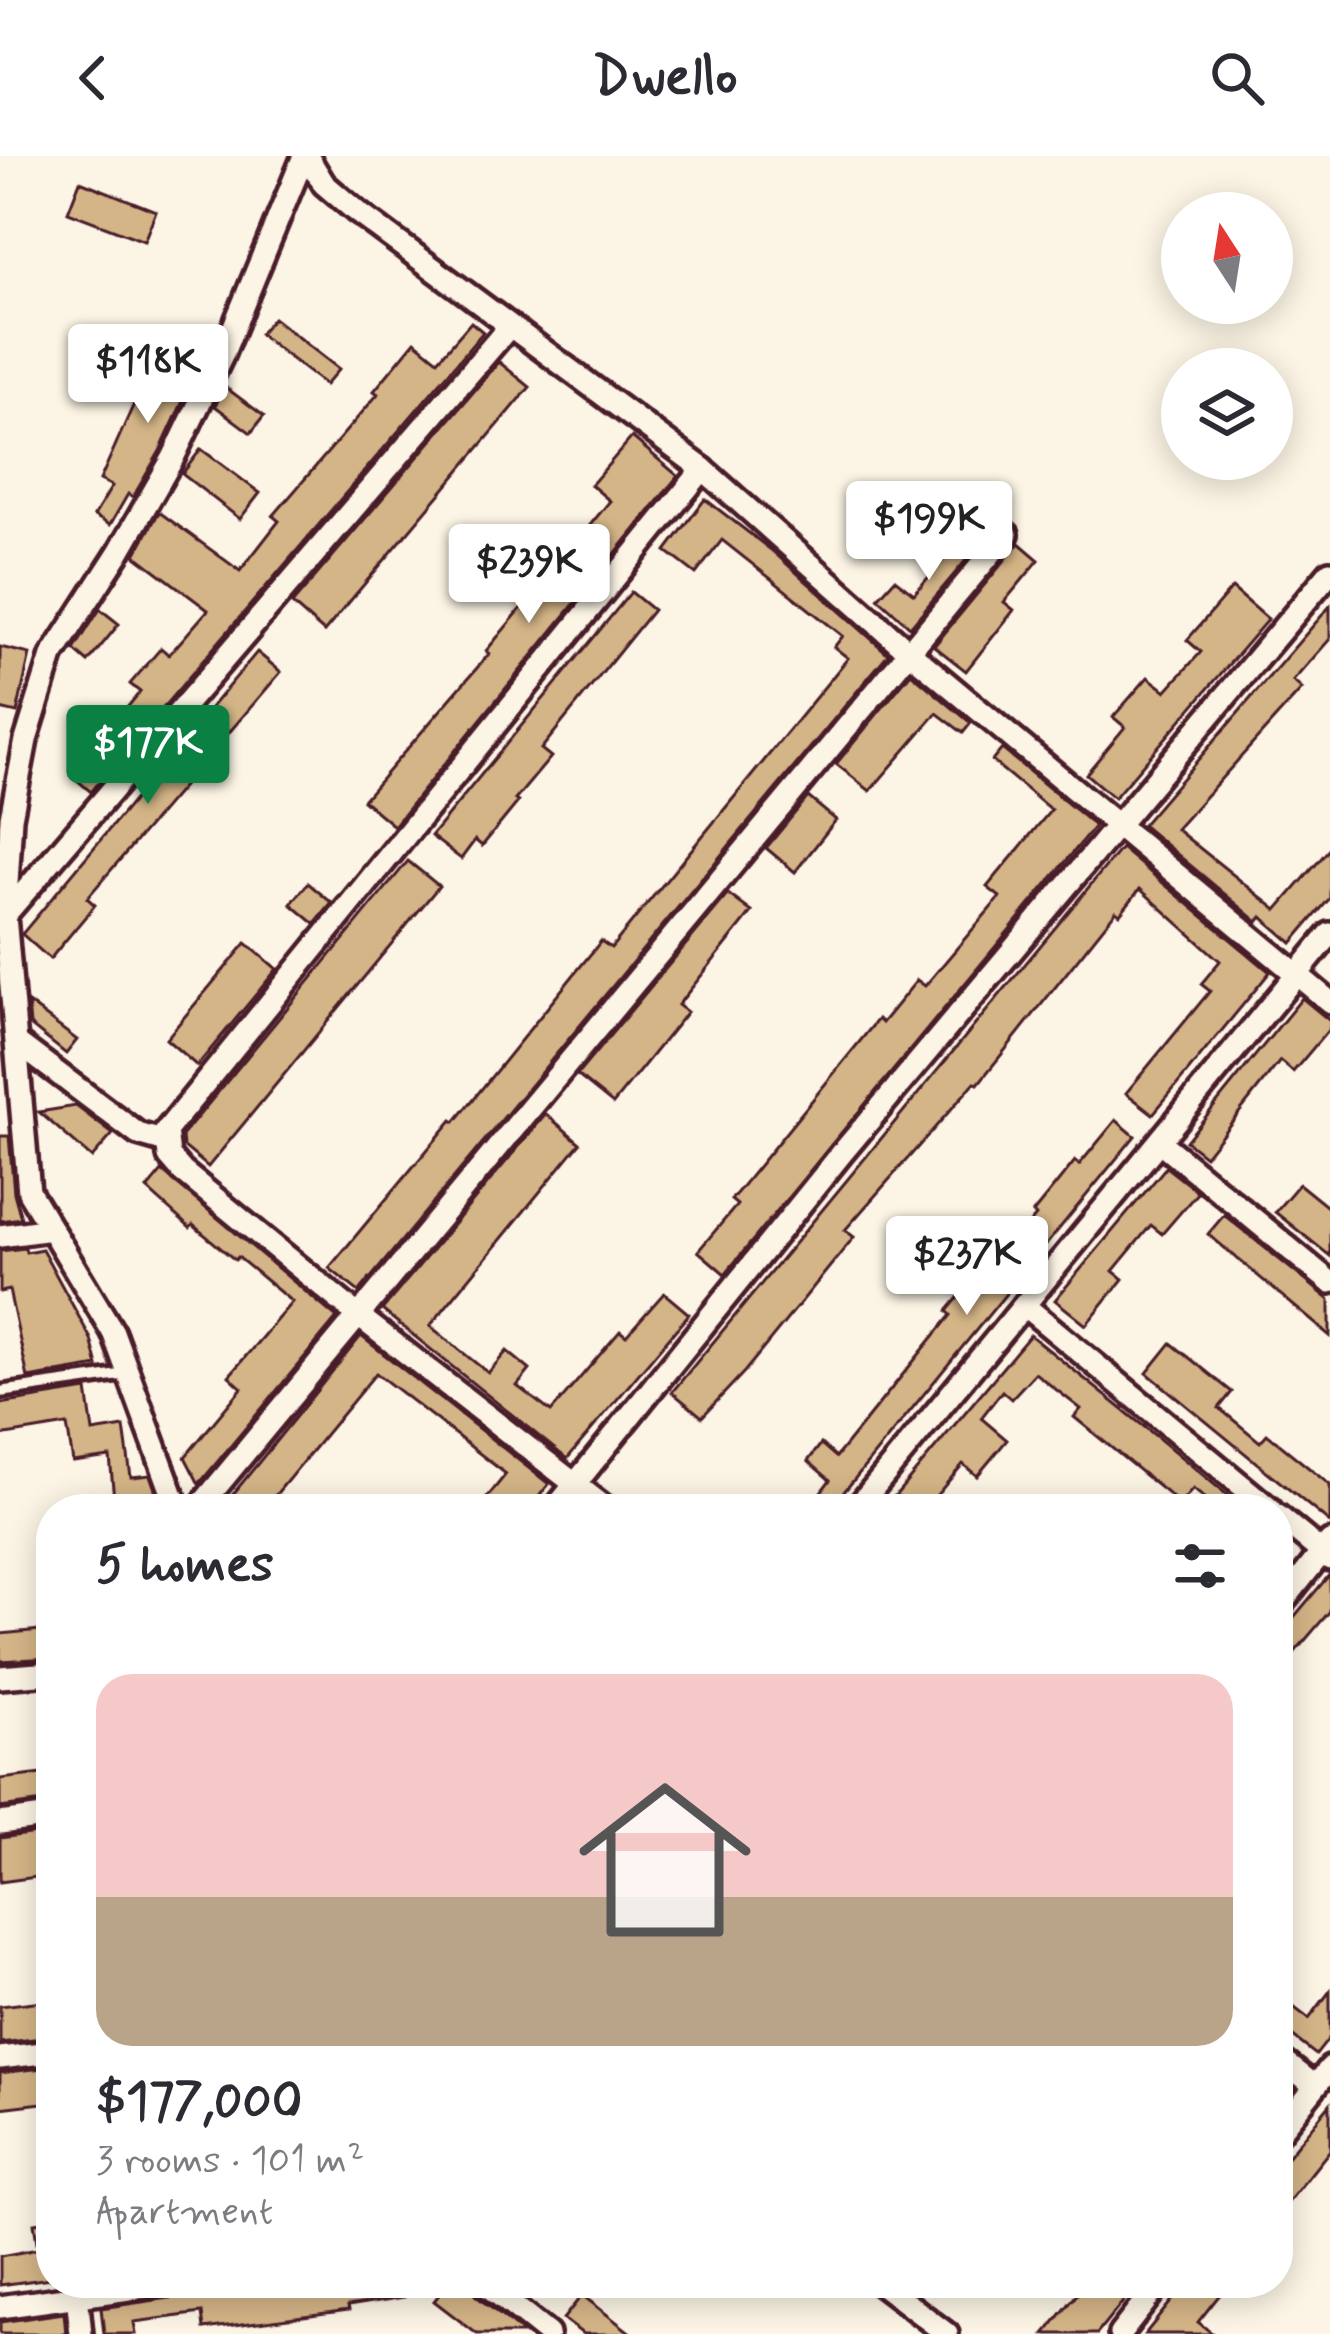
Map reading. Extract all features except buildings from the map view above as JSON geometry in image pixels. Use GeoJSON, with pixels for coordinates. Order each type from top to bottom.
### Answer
{"type":"FeatureCollection","features":[{"type":"Feature","properties":{"kind":"street"},"geometry":{"type":"LineString","coordinates":[[305,156],[340,198],[508,328],[703,469],[908,651],[1330,1001]]}},
{"type":"Feature","properties":{"kind":"street"},"geometry":{"type":"LineString","coordinates":[[172,1494],[113,1332],[28,1192],[11,1097],[19,1044],[2,914],[11,818],[26,740],[52,656],[172,458],[220,358],[305,156]]}},
{"type":"Feature","properties":{"kind":"street"},"geometry":{"type":"LineString","coordinates":[[2,914],[508,328]]}},
{"type":"Feature","properties":{"kind":"street"},"geometry":{"type":"LineString","coordinates":[[588,1494],[182,1171],[169,1156],[166,1142],[173,1118],[703,469]]}},
{"type":"Feature","properties":{"kind":"street"},"geometry":{"type":"LineString","coordinates":[[210,1494],[1006,534]]}},
{"type":"Feature","properties":{"kind":"street"},"geometry":{"type":"LineString","coordinates":[[568,1494],[842,1153],[1330,573]]}},
{"type":"Feature","properties":{"kind":"street"},"geometry":{"type":"LineString","coordinates":[[869,1494],[1330,934]]}},
{"type":"Feature","properties":{"kind":"street"},"geometry":{"type":"LineString","coordinates":[[19,1044],[138,1134],[166,1142]]}},
{"type":"Feature","properties":{"kind":"street"},"geometry":{"type":"LineString","coordinates":[[1160,1142],[1330,1282]]}},
{"type":"Feature","properties":{"kind":"street"},"geometry":{"type":"LineString","coordinates":[[0,1236],[51,1229]]}},
{"type":"Feature","properties":{"kind":"street"},"geometry":{"type":"LineString","coordinates":[[1026,1307],[1252,1494]]}},
{"type":"Feature","properties":{"kind":"street"},"geometry":{"type":"LineString","coordinates":[[1293,1527],[1327,1551],[1293,1591]]}},
{"type":"Feature","properties":{"kind":"street"},"geometry":{"type":"LineString","coordinates":[[0,1677],[36,1673]]}},
{"type":"Feature","properties":{"kind":"street"},"geometry":{"type":"LineString","coordinates":[[0,1823],[36,1818]]}},
{"type":"Feature","properties":{"kind":"street"},"geometry":{"type":"LineString","coordinates":[[0,2058],[36,2054]]}},
{"type":"Feature","properties":{"kind":"street"},"geometry":{"type":"LineString","coordinates":[[1293,2114],[1330,2068]]}},
{"type":"Feature","properties":{"kind":"street"},"geometry":{"type":"LineString","coordinates":[[1293,2069],[1315,2086]]}},
{"type":"Feature","properties":{"kind":"street"},"geometry":{"type":"LineString","coordinates":[[0,2307],[41,2298]]}},
{"type":"Feature","properties":{"kind":"street"},"geometry":{"type":"LineString","coordinates":[[78,2298],[81,2334]]}},
{"type":"Feature","properties":{"kind":"street"},"geometry":{"type":"LineString","coordinates":[[503,2298],[548,2334]]}},
{"type":"Feature","properties":{"kind":"street"},"geometry":{"type":"LineString","coordinates":[[900,2298],[947,2334]]}},
{"type":"Feature","properties":{"kind":"street"},"geometry":{"type":"LineString","coordinates":[[1120,2334],[1148,2298]]}},
{"type":"Feature","properties":{"kind":"lane"},"geometry":{"type":"LineString","coordinates":[[0,1392],[128,1374]]}}]}
